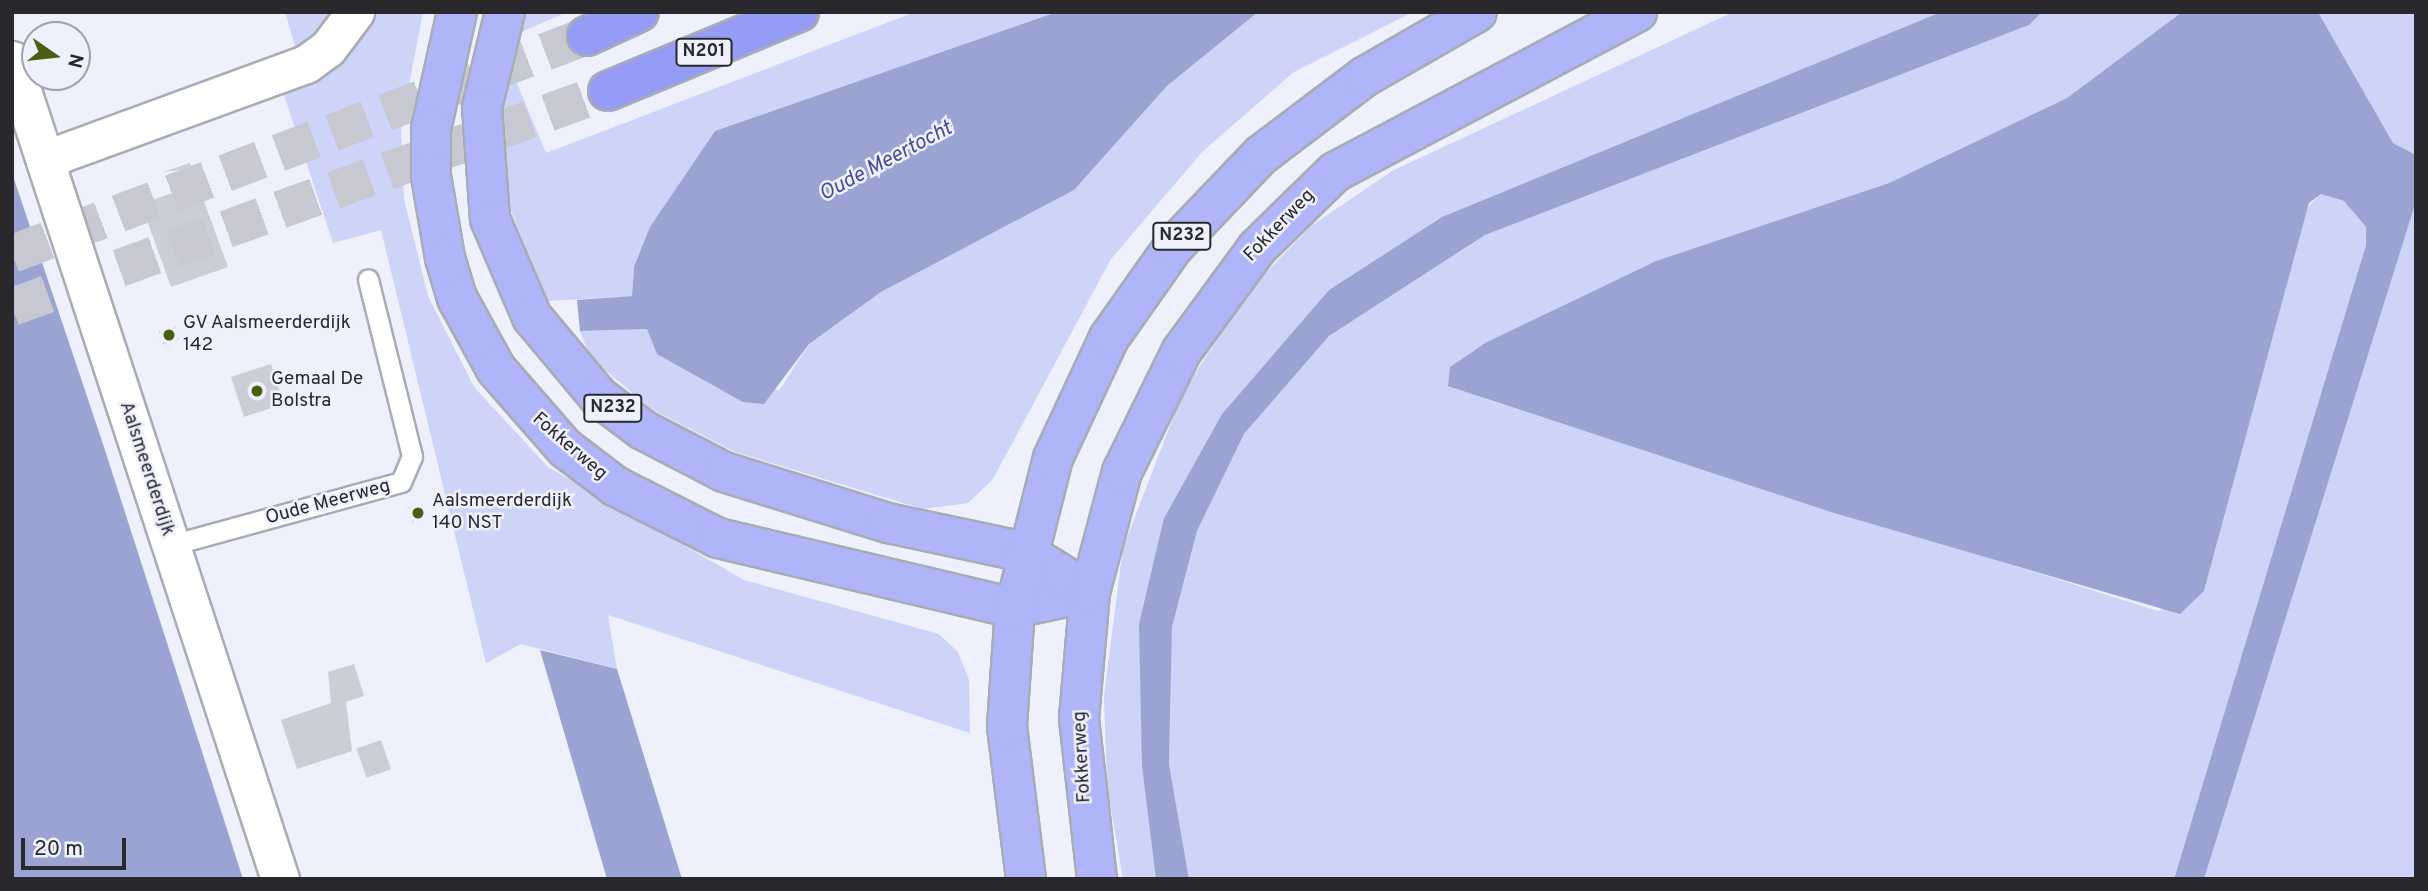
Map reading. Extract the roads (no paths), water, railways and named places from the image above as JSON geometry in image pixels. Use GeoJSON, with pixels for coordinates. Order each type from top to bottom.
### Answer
{"type":"FeatureCollection","features":[{"type":"Feature","properties":{"kind":"highway"},"geometry":{"type":"LineString","coordinates":[[587,36],[639,12]]}},
{"type":"Feature","properties":{"kind":"highway","name":"N201"},"geometry":{"type":"LineString","coordinates":[[608,92],[799,12]]}},
{"type":"Feature","properties":{"kind":"main road","name":"Fokkerweg"},"geometry":{"type":"LineString","coordinates":[[457,12],[431,129],[431,176],[445,258],[475,335],[541,426],[615,486],[718,538],[1015,608],[1090,592]]}},
{"type":"Feature","properties":{"kind":"main road","name":"N232"},"geometry":{"type":"LineString","coordinates":[[505,12],[481,117],[490,219],[508,271],[564,362],[643,430],[724,472],[888,523],[1025,552],[1090,592]]}},
{"type":"Feature","properties":{"kind":"main road","name":"N232"},"geometry":{"type":"LineString","coordinates":[[1026,879],[1007,726],[1015,608],[1025,552],[1071,413],[1109,338],[1181,237],[1306,118],[1477,12]]}},
{"type":"Feature","properties":{"kind":"main road","name":"Fokkerweg"},"geometry":{"type":"LineString","coordinates":[[1097,879],[1079,718],[1090,592],[1122,472],[1158,393],[1210,306],[1276,226],[1335,172],[1637,12]]}},
{"type":"Feature","properties":{"kind":"street"},"geometry":{"type":"LineString","coordinates":[[46,159],[306,64],[328,48],[355,12]]}},
{"type":"Feature","properties":{"kind":"street","name":"Aalsmeerderdijk"},"geometry":{"type":"LineString","coordinates":[[12,60],[279,879]]}},
{"type":"Feature","properties":{"kind":"lane","name":"Oude Meerweg"},"geometry":{"type":"LineString","coordinates":[[171,545],[401,482],[412,456],[368,279]]}},
{"type":"Feature","properties":{"kind":"water","name":"Oude Meertocht"},"geometry":{"type":"Polygon","coordinates":[[[1057,12],[1258,12],[1167,86],[1074,190],[881,292],[809,344],[764,404],[743,402],[657,354],[647,329],[580,331],[577,300],[632,296],[634,267],[650,227],[715,131],[1057,12]]]}},
{"type":"Feature","properties":{"kind":"water"},"geometry":{"type":"Polygon","coordinates":[[[1941,12],[2042,12],[2029,25],[1485,235],[1329,336],[1244,434],[1197,531],[1172,627],[1169,764],[1189,879],[1156,879],[1142,766],[1139,624],[1164,518],[1222,414],[1329,290],[1442,217],[1941,12]]]}},
{"type":"Feature","properties":{"kind":"water"},"geometry":{"type":"Polygon","coordinates":[[[2182,12],[2318,12],[2393,143],[2416,155],[2416,201],[2204,879],[2174,879],[2366,245],[2366,227],[2344,201],[2321,194],[2309,203],[2204,591],[2180,614],[1831,512],[1448,386],[1450,367],[1487,342],[1656,261],[1889,183],[2067,98],[2182,12]]]}},
{"type":"Feature","properties":{"kind":"water"},"geometry":{"type":"Polygon","coordinates":[[[12,173],[103,444],[243,879],[12,879],[12,173]]]}},
{"type":"Feature","properties":{"kind":"water"},"geometry":{"type":"Polygon","coordinates":[[[540,650],[617,669],[682,879],[607,879],[540,650]]]}},
{"type":"Feature","properties":{"kind":"tunnel"},"geometry":{"type":"LineString","coordinates":[[12,254],[587,36]]}},
{"type":"Feature","properties":{"kind":"tunnel"},"geometry":{"type":"LineString","coordinates":[[12,307],[608,91]]}},
{"type":"Feature","properties":{"kind":"place","name":"GV Aalsmeerderdijk 142"},"geometry":{"type":"Point","coordinates":[169,335]}},
{"type":"Feature","properties":{"kind":"place","name":"Gemaal De Bolstra"},"geometry":{"type":"Point","coordinates":[257,391]}},
{"type":"Feature","properties":{"kind":"place","name":"Aalsmeerderdijk 140 NST"},"geometry":{"type":"Point","coordinates":[418,513]}}]}
